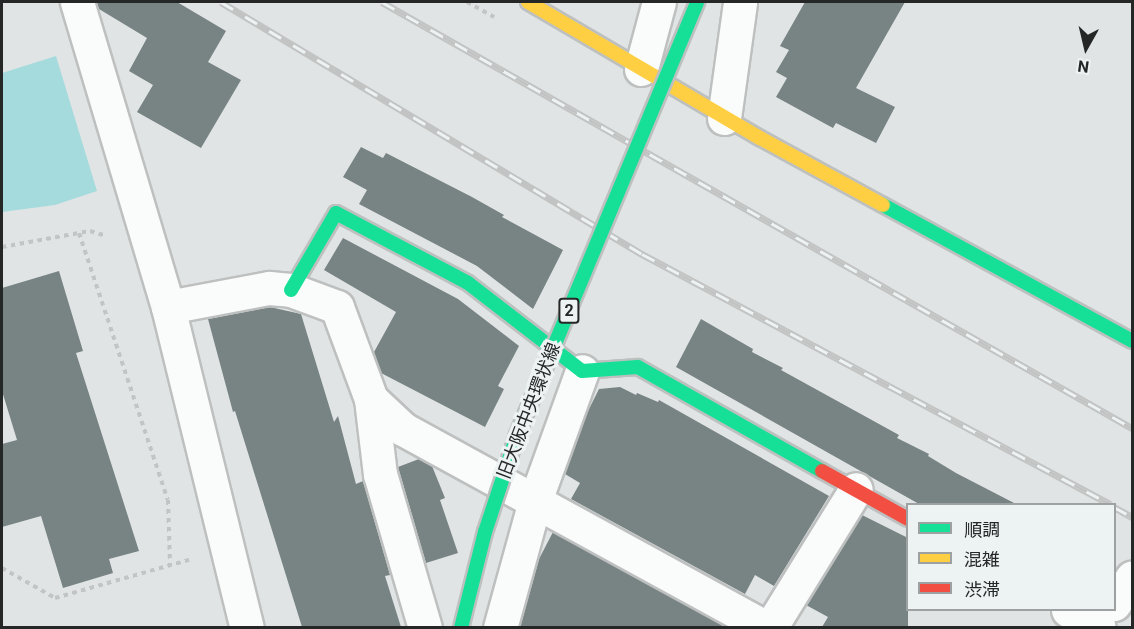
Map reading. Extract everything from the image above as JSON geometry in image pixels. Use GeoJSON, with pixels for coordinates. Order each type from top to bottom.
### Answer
{"type":"FeatureCollection","features":[{"type":"Feature","properties":{"kind":"street"},"geometry":{"type":"LineString","coordinates":[[77,2],[168,307],[247,627]]}},
{"type":"Feature","properties":{"kind":"street"},"geometry":{"type":"LineString","coordinates":[[528,2],[724,118],[1132,341]]}},
{"type":"Feature","properties":{"kind":"street"},"geometry":{"type":"LineString","coordinates":[[641,69],[659,2]]}},
{"type":"Feature","properties":{"kind":"street","name":"旧大阪中央環状線"},"geometry":{"type":"LineString","coordinates":[[461,627],[485,532],[517,435],[697,2]]}},
{"type":"Feature","properties":{"kind":"street"},"geometry":{"type":"LineString","coordinates":[[724,118],[740,2]]}},
{"type":"Feature","properties":{"kind":"street"},"geometry":{"type":"LineString","coordinates":[[291,290],[336,213],[468,283],[582,371],[638,367],[906,518]]}},
{"type":"Feature","properties":{"kind":"street"},"geometry":{"type":"LineString","coordinates":[[168,307],[269,288],[291,290],[337,307],[371,399],[380,474],[425,627]]}},
{"type":"Feature","properties":{"kind":"street"},"geometry":{"type":"LineString","coordinates":[[500,627],[535,501],[582,371]]}},
{"type":"Feature","properties":{"kind":"street"},"geometry":{"type":"LineString","coordinates":[[371,399],[403,429],[768,627],[855,489]]}},
{"type":"Feature","properties":{"kind":"street"},"geometry":{"type":"LineString","coordinates":[[1116,601],[1132,577]]}},
{"type":"Feature","properties":{"kind":"street"},"geometry":{"type":"LineString","coordinates":[[1071,611],[1099,627],[1110,611]]}},
{"type":"Feature","properties":{"kind":"path"},"geometry":{"type":"LineString","coordinates":[[2,247],[90,231],[110,237]]}},
{"type":"Feature","properties":{"kind":"path"},"geometry":{"type":"LineString","coordinates":[[79,233],[168,500],[170,565]]}},
{"type":"Feature","properties":{"kind":"path"},"geometry":{"type":"LineString","coordinates":[[2,568],[55,598],[228,549]]}},
{"type":"Feature","properties":{"kind":"shaded area"},"geometry":{"type":"Polygon","coordinates":[[[56,56],[97,191],[55,205],[2,212],[2,73],[56,56]]]}},
{"type":"Feature","properties":{"kind":"building"},"geometry":{"type":"Polygon","coordinates":[[[96,2],[177,2],[226,31],[208,62],[241,80],[201,148],[137,112],[153,85],[129,71],[147,38],[99,9],[96,2]]]}},
{"type":"Feature","properties":{"kind":"building"},"geometry":{"type":"Polygon","coordinates":[[[805,2],[905,2],[856,88],[895,107],[876,143],[836,123],[833,128],[776,97],[787,78],[776,72],[789,50],[780,46],[805,2]]]}},
{"type":"Feature","properties":{"kind":"building"},"geometry":{"type":"Polygon","coordinates":[[[361,147],[383,158],[386,153],[472,197],[504,215],[502,217],[563,250],[533,309],[477,266],[359,204],[367,190],[343,177],[361,147]]]}},
{"type":"Feature","properties":{"kind":"building"},"geometry":{"type":"Polygon","coordinates":[[[343,238],[458,299],[519,346],[498,386],[504,389],[485,427],[381,373],[374,352],[396,312],[324,270],[343,238]]]}},
{"type":"Feature","properties":{"kind":"building"},"geometry":{"type":"Polygon","coordinates":[[[59,271],[83,351],[76,353],[139,551],[109,559],[113,573],[63,588],[41,516],[2,527],[2,444],[17,440],[2,391],[2,288],[59,271]]]}},
{"type":"Feature","properties":{"kind":"building"},"geometry":{"type":"Polygon","coordinates":[[[270,307],[301,314],[334,422],[338,416],[356,484],[363,481],[390,575],[385,576],[401,627],[302,627],[235,411],[233,412],[208,319],[270,307]]]}},
{"type":"Feature","properties":{"kind":"building"},"geometry":{"type":"Polygon","coordinates":[[[701,319],[753,349],[752,352],[783,368],[781,370],[899,435],[897,438],[929,454],[928,456],[956,473],[1014,503],[917,503],[676,367],[701,319]]]}},
{"type":"Feature","properties":{"kind":"building"},"geometry":{"type":"Polygon","coordinates":[[[620,387],[636,395],[637,393],[658,402],[659,400],[829,496],[774,586],[755,575],[745,594],[571,499],[580,483],[565,474],[587,413],[599,389],[620,387]]]}},
{"type":"Feature","properties":{"kind":"building"},"geometry":{"type":"Polygon","coordinates":[[[419,459],[432,466],[445,498],[440,500],[458,553],[426,563],[398,467],[419,459]]]}},
{"type":"Feature","properties":{"kind":"building"},"geometry":{"type":"Polygon","coordinates":[[[862,515],[906,537],[908,627],[822,627],[828,617],[806,605],[862,515]]]}},
{"type":"Feature","properties":{"kind":"building"},"geometry":{"type":"Polygon","coordinates":[[[553,532],[727,627],[520,627],[539,559],[553,532]]]}},
{"type":"Feature","properties":{"kind":"railway"},"geometry":{"type":"LineString","coordinates":[[221,2],[642,254],[1108,503]]}},
{"type":"Feature","properties":{"kind":"railway"},"geometry":{"type":"LineString","coordinates":[[382,2],[1132,428]]}},
{"type":"Feature","properties":{"kind":"railway"},"geometry":{"type":"LineString","coordinates":[[1116,508],[1132,517]]}},
{"type":"Feature","properties":{"kind":"traffic: fast"},"geometry":{"type":"LineString","coordinates":[[461,628],[485,532],[517,435],[697,2]]}},
{"type":"Feature","properties":{"kind":"traffic: fast"},"geometry":{"type":"LineString","coordinates":[[883,205],[1132,341]]}},
{"type":"Feature","properties":{"kind":"traffic: fast"},"geometry":{"type":"LineString","coordinates":[[291,290],[336,213],[468,283],[582,371],[638,367],[822,471]]}},
{"type":"Feature","properties":{"kind":"traffic: slow"},"geometry":{"type":"LineString","coordinates":[[528,2],[760,138],[883,205]]}},
{"type":"Feature","properties":{"kind":"traffic: jam"},"geometry":{"type":"LineString","coordinates":[[822,471],[906,518]]}}]}
